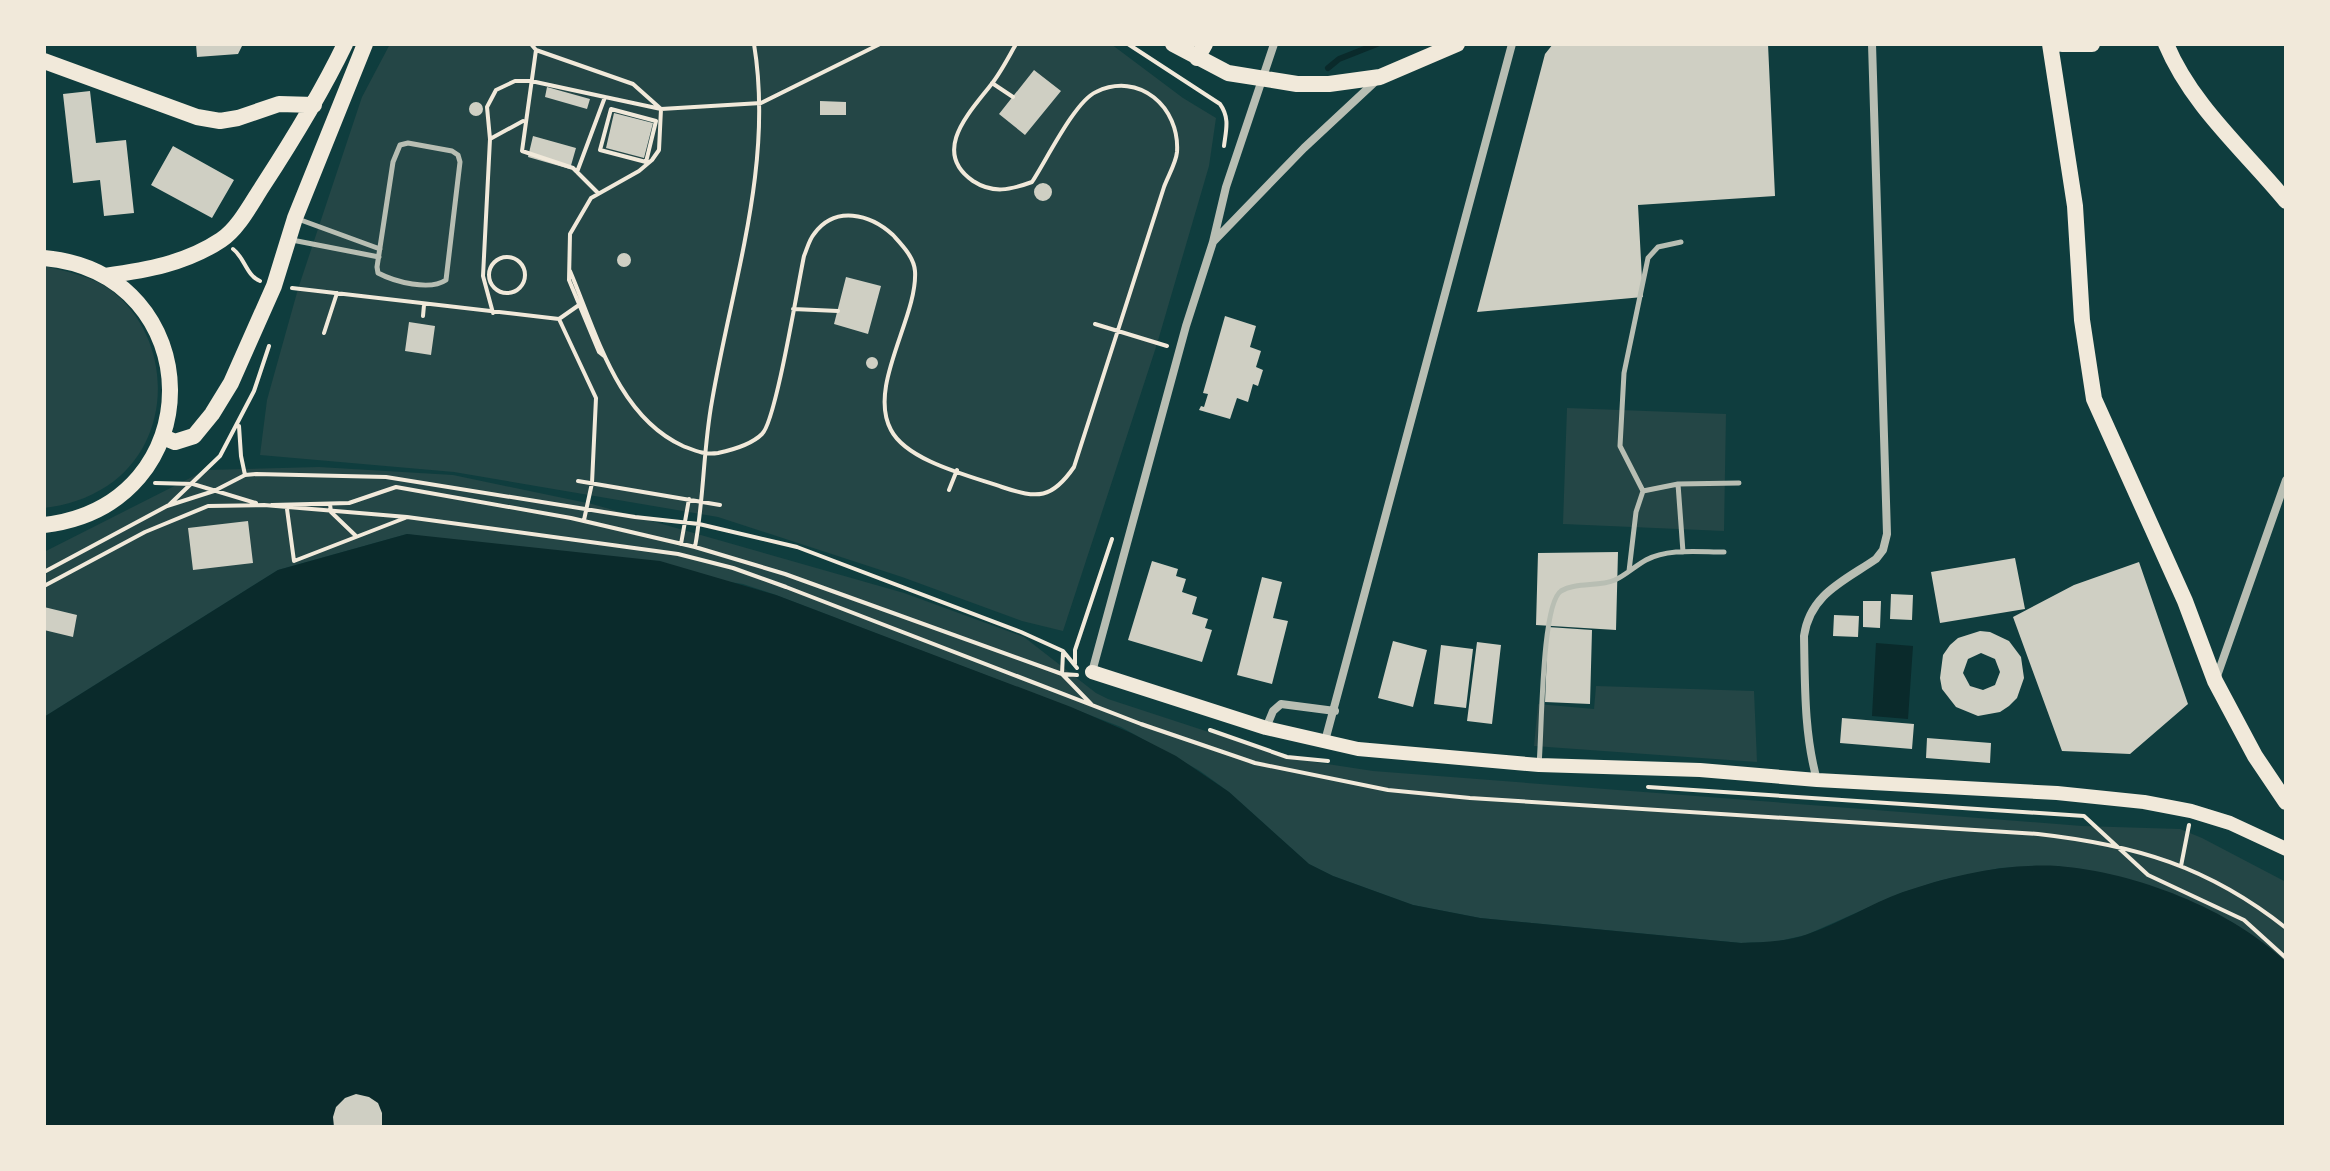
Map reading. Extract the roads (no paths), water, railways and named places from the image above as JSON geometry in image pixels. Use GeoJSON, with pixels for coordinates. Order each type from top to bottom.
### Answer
{"type":"FeatureCollection","features":[{"type":"Feature","properties":{"kind":"main road"},"geometry":{"type":"LineString","coordinates":[[105,276],[162,267],[223,239],[247,210],[314,105],[345,44]]}},
{"type":"Feature","properties":{"kind":"main road"},"geometry":{"type":"LineString","coordinates":[[163,437],[175,442],[194,436],[212,414],[250,344],[274,286],[295,218],[365,44]]}},
{"type":"Feature","properties":{"kind":"main road"},"geometry":{"type":"LineString","coordinates":[[1173,44],[1201,51],[1228,73],[1297,84],[1329,84],[1380,77],[1457,44]]}},
{"type":"Feature","properties":{"kind":"main road"},"geometry":{"type":"LineString","coordinates":[[2050,44],[2075,206],[2082,320],[2094,399],[2185,601],[2215,681],[2255,756],[2286,802]]}},
{"type":"Feature","properties":{"kind":"main road"},"geometry":{"type":"LineString","coordinates":[[2062,44],[2092,44]]}},
{"type":"Feature","properties":{"kind":"main road"},"geometry":{"type":"LineString","coordinates":[[2166,44],[2174,63],[2212,116],[2286,201]]}},
{"type":"Feature","properties":{"kind":"main road"},"geometry":{"type":"LineString","coordinates":[[44,61],[197,117],[220,121],[279,104],[314,105]]}},
{"type":"Feature","properties":{"kind":"main road"},"geometry":{"type":"LineString","coordinates":[[44,258],[67,260],[105,276],[140,306],[163,346],[171,392],[163,437],[152,460],[137,480],[116,499],[92,513],[44,532]]}},
{"type":"Feature","properties":{"kind":"main road"},"geometry":{"type":"LineString","coordinates":[[44,525],[65,522]]}},
{"type":"Feature","properties":{"kind":"main road"},"geometry":{"type":"LineString","coordinates":[[1088,673],[1266,728],[1358,749],[1539,765],[1700,770],[1817,780],[2057,793],[2144,802],[2191,811],[2230,823],[2286,849]]}},
{"type":"Feature","properties":{"kind":"street"},"geometry":{"type":"LineString","coordinates":[[1088,673],[1213,242],[1219,209],[1274,44]]}},
{"type":"Feature","properties":{"kind":"street"},"geometry":{"type":"LineString","coordinates":[[1325,741],[1512,44]]}},
{"type":"Feature","properties":{"kind":"street"},"geometry":{"type":"LineString","coordinates":[[1817,780],[1807,722],[1806,623],[1818,600],[1876,559],[1883,550],[1887,534],[1872,44]]}},
{"type":"Feature","properties":{"kind":"street"},"geometry":{"type":"LineString","coordinates":[[1213,242],[1304,148],[1380,77]]}},
{"type":"Feature","properties":{"kind":"street"},"geometry":{"type":"LineString","coordinates":[[2215,681],[2286,480]]}},
{"type":"Feature","properties":{"kind":"street"},"geometry":{"type":"LineString","coordinates":[[1266,728],[1273,711],[1281,704],[1335,711]]}},
{"type":"Feature","properties":{"kind":"lane"},"geometry":{"type":"LineString","coordinates":[[408,143],[452,151],[458,155],[460,162],[446,280],[431,286],[383,276],[378,273],[377,267],[380,253],[393,162],[400,145],[408,143]]}},
{"type":"Feature","properties":{"kind":"lane"},"geometry":{"type":"LineString","coordinates":[[295,218],[380,253]]}},
{"type":"Feature","properties":{"kind":"lane"},"geometry":{"type":"LineString","coordinates":[[287,239],[380,253]]}},
{"type":"Feature","properties":{"kind":"lane"},"geometry":{"type":"LineString","coordinates":[[1629,572],[1636,512],[1643,491],[1620,446],[1624,373],[1648,258],[1658,247],[1681,242]]}},
{"type":"Feature","properties":{"kind":"lane"},"geometry":{"type":"LineString","coordinates":[[1643,491],[1678,484],[1739,483]]}},
{"type":"Feature","properties":{"kind":"lane"},"geometry":{"type":"LineString","coordinates":[[1678,484],[1683,552]]}},
{"type":"Feature","properties":{"kind":"lane"},"geometry":{"type":"LineString","coordinates":[[1539,765],[1544,671],[1552,605],[1557,593],[1566,588],[1611,582],[1646,560],[1683,552],[1724,552]]}},
{"type":"Feature","properties":{"kind":"waterway"},"geometry":{"type":"LineString","coordinates":[[1328,68],[1339,59],[1377,44]]}}]}
